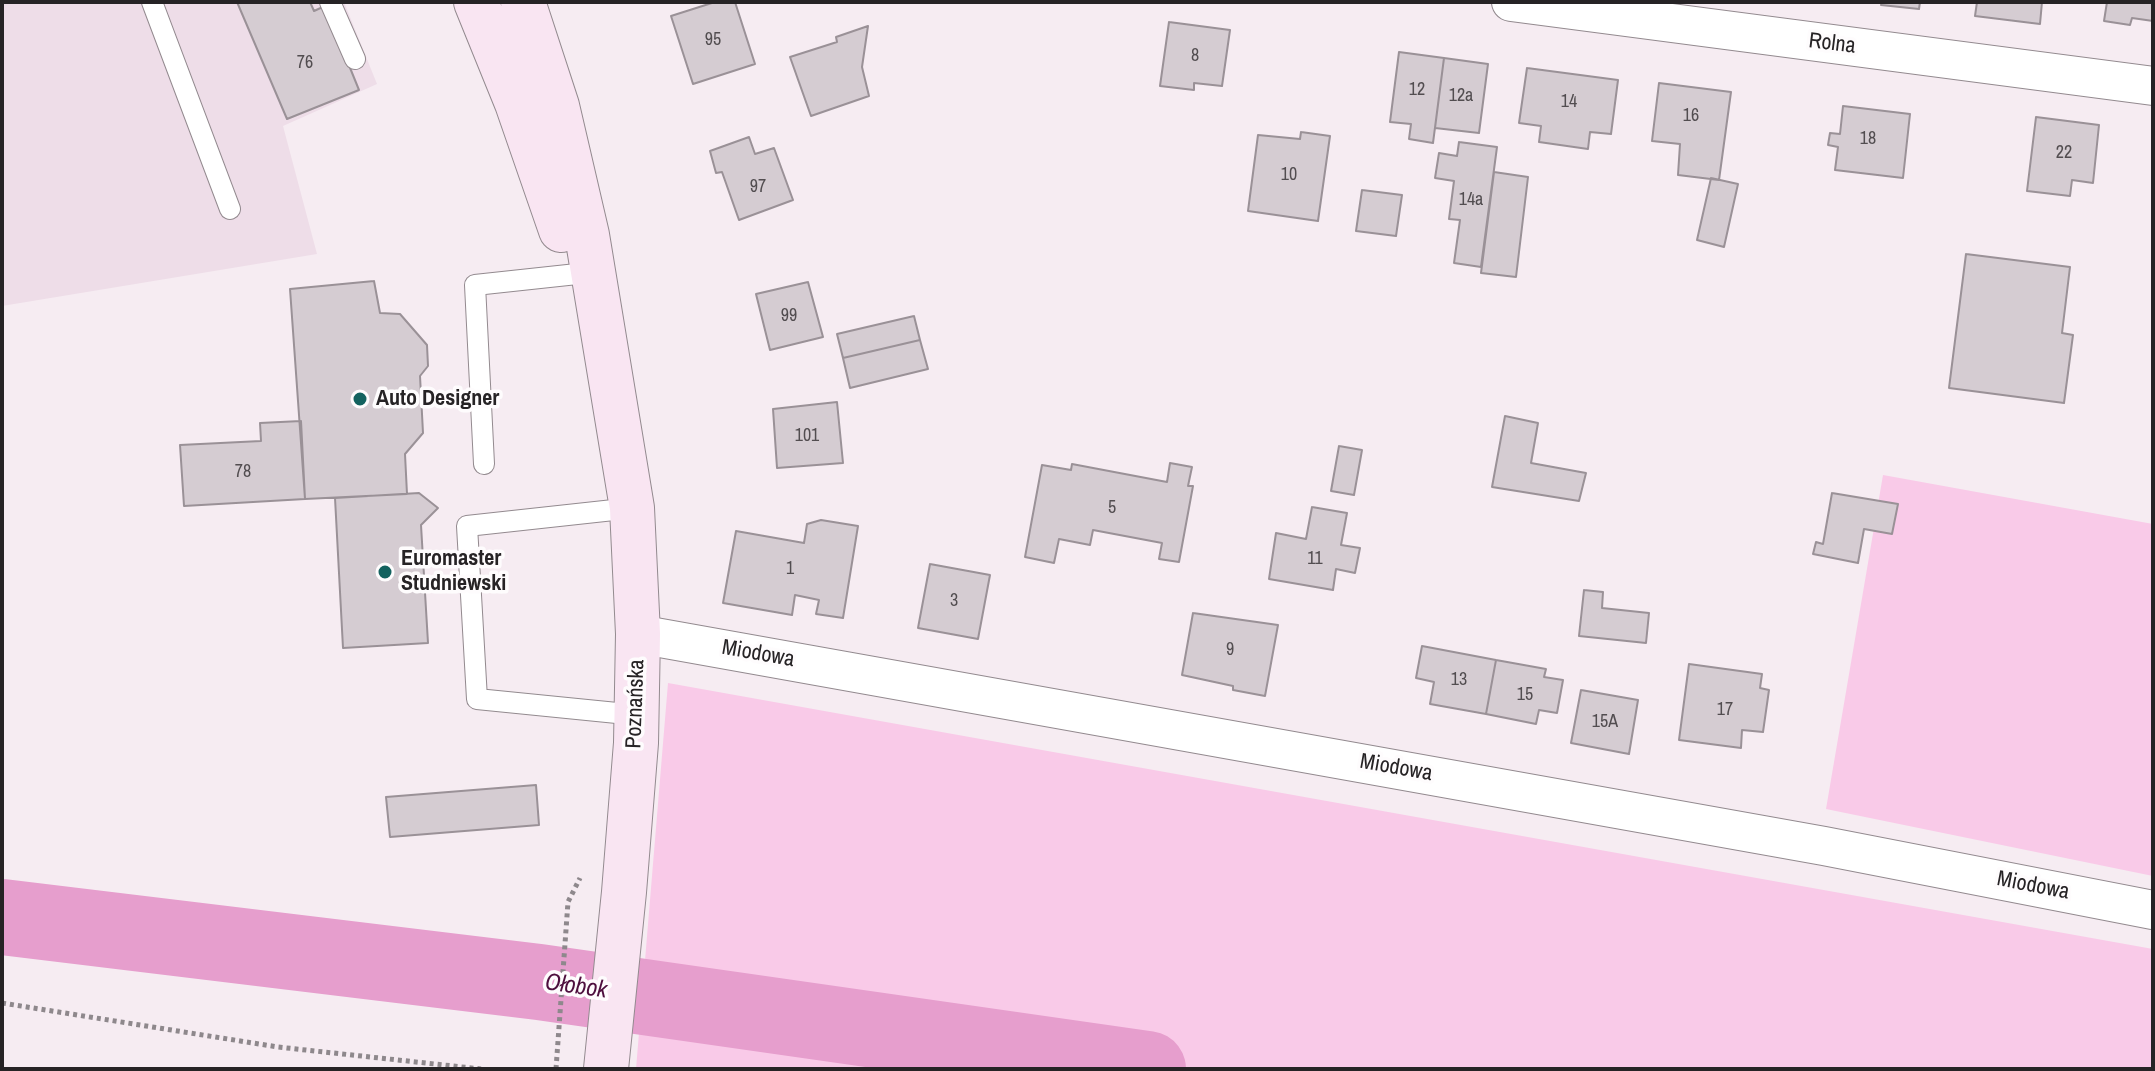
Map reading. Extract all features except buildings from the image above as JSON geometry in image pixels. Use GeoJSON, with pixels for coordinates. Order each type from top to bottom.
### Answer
{"type":"FeatureCollection","features":[{"type":"Feature","properties":{"kind":"main road","name":"Poznańska"},"geometry":{"type":"LineString","coordinates":[[476,2],[517,103],[603,341]]}},
{"type":"Feature","properties":{"kind":"main road","name":"Poznańska"},"geometry":{"type":"LineString","coordinates":[[523,2],[561,120],[587,235],[632,508],[638,634],[637,715],[624,892],[606,1069]]}},
{"type":"Feature","properties":{"kind":"street","name":"Rolna"},"geometry":{"type":"LineString","coordinates":[[1527,3],[2153,86]]}},
{"type":"Feature","properties":{"kind":"street","name":"Miodowa"},"geometry":{"type":"LineString","coordinates":[[638,634],[1824,846],[2153,910]]}},
{"type":"Feature","properties":{"kind":"lane"},"geometry":{"type":"LineString","coordinates":[[152,2],[230,209]]}},
{"type":"Feature","properties":{"kind":"lane"},"geometry":{"type":"LineString","coordinates":[[330,2],[355,59]]}},
{"type":"Feature","properties":{"kind":"lane"},"geometry":{"type":"LineString","coordinates":[[484,464],[475,285],[577,274]]}},
{"type":"Feature","properties":{"kind":"lane"},"geometry":{"type":"LineString","coordinates":[[632,508],[467,526],[477,699],[637,715]]}},
{"type":"Feature","properties":{"kind":"path"},"geometry":{"type":"LineString","coordinates":[[556,1069],[568,902],[583,873]]}},
{"type":"Feature","properties":{"kind":"path"},"geometry":{"type":"LineString","coordinates":[[2,1003],[278,1047],[481,1069]]}},
{"type":"Feature","properties":{"kind":"shaded area"},"geometry":{"type":"Polygon","coordinates":[[[2,2],[344,2],[377,84],[283,126],[317,254],[2,306],[2,2]]]}},
{"type":"Feature","properties":{"kind":"shaded area"},"geometry":{"type":"Polygon","coordinates":[[[1883,475],[2153,524],[2153,876],[1826,809],[1883,475]]]}},
{"type":"Feature","properties":{"kind":"shaded area"},"geometry":{"type":"Polygon","coordinates":[[[668,683],[2153,949],[2153,1069],[636,1069],[668,683]]]}},
{"type":"Feature","properties":{"kind":"waterway","name":"Ołobok"},"geometry":{"type":"LineString","coordinates":[[2,917],[539,982],[1148,1069]]}},
{"type":"Feature","properties":{"kind":"place","name":"Auto Designer"},"geometry":{"type":"Point","coordinates":[360,399]}},
{"type":"Feature","properties":{"kind":"place","name":"Euromaster Studniewski"},"geometry":{"type":"Point","coordinates":[385,572]}}]}
